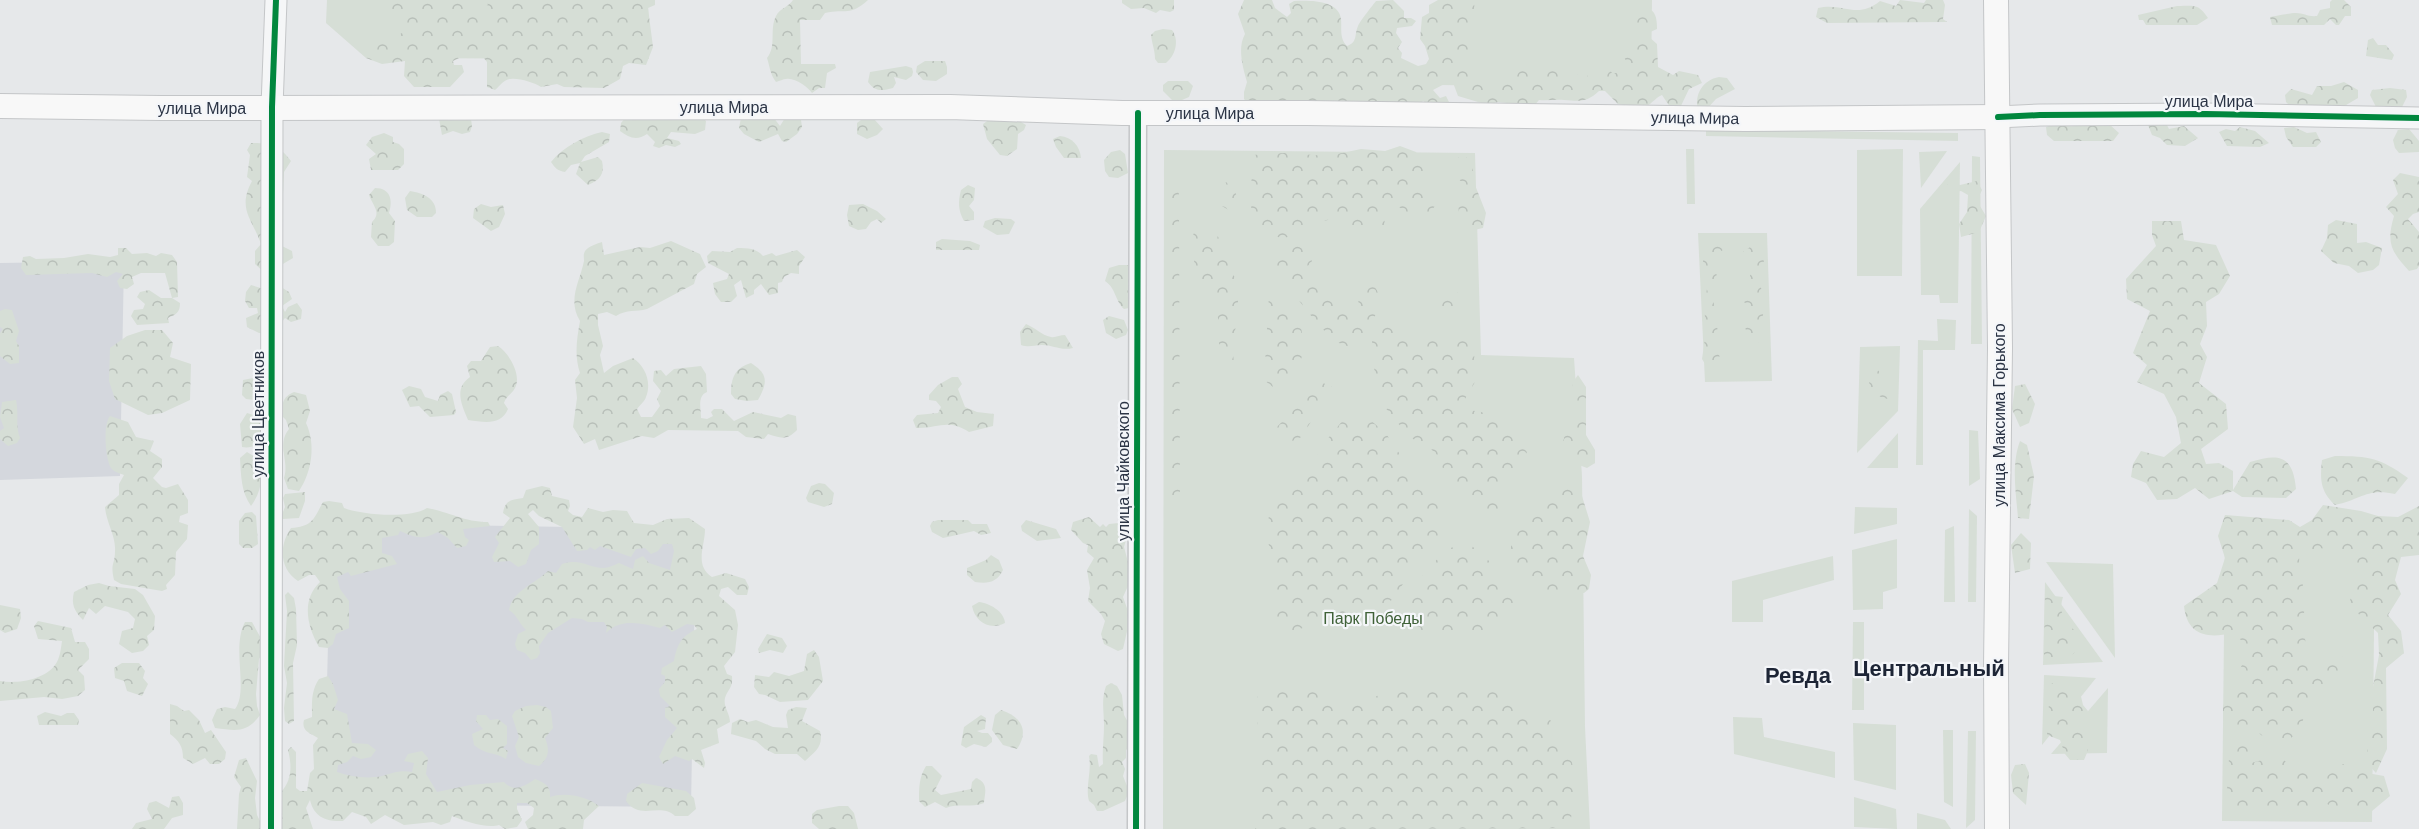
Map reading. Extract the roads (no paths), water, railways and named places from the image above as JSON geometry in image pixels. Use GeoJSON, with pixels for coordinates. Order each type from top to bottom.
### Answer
{"type":"FeatureCollection","features":[{"type":"Feature","properties":{"kind":"main road","name":"улица Максима Горького"},"geometry":{"type":"LineString","coordinates":[[1996,0],[2000,359],[1996,666],[1997,829]]}},
{"type":"Feature","properties":{"kind":"main road","name":"улица Мира"},"geometry":{"type":"LineString","coordinates":[[0,106],[950,107],[1138,113],[1745,119],[1998,117]]}},
{"type":"Feature","properties":{"kind":"street","name":"улица Цветников"},"geometry":{"type":"LineString","coordinates":[[271,829],[272,108],[276,0]]}},
{"type":"Feature","properties":{"kind":"street","name":"улица Чайковского"},"geometry":{"type":"LineString","coordinates":[[1136,829],[1138,113]]}},
{"type":"Feature","properties":{"kind":"street","name":"улица Мира"},"geometry":{"type":"LineString","coordinates":[[1998,117],[2040,114],[2206,114],[2419,118]]}},
{"type":"Feature","properties":{"kind":"district","name":"Центральный"},"geometry":{"type":"Point","coordinates":[1929,668]}},
{"type":"Feature","properties":{"kind":"district","name":"Ревда"},"geometry":{"type":"Point","coordinates":[1798,675]}},
{"type":"Feature","properties":{"kind":"park label","name":"Парк Победы"},"geometry":{"type":"Point","coordinates":[1373,618]}}]}
